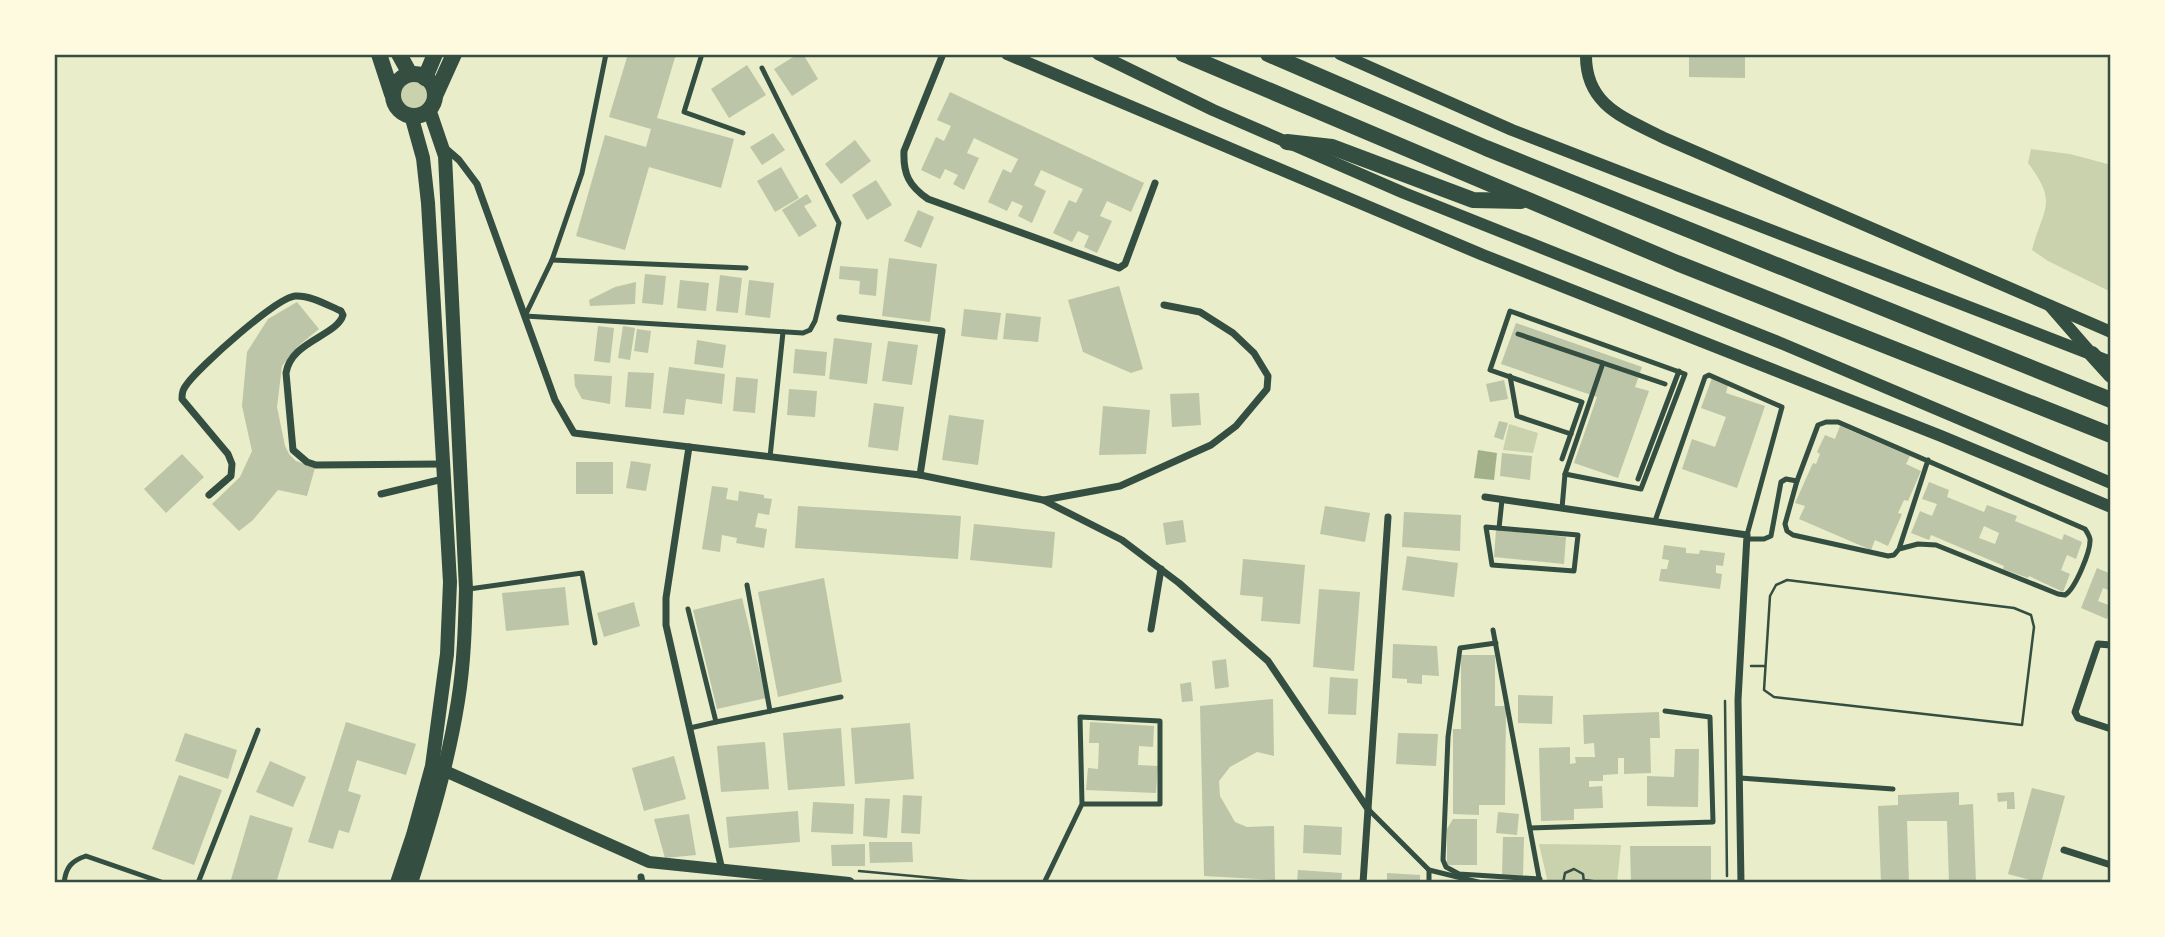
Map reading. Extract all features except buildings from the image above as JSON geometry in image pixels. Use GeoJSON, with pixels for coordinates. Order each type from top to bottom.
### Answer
{"type":"FeatureCollection","features":[{"type":"Feature","properties":{"kind":"main road"},"geometry":{"type":"LineString","coordinates":[[379,54],[394,103],[400,111],[418,116],[432,102],[454,54]]}},
{"type":"Feature","properties":{"kind":"main road"},"geometry":{"type":"LineString","coordinates":[[399,54],[417,76],[433,86],[432,102],[443,146],[466,589],[464,655],[458,700],[438,768],[411,883]]}},
{"type":"Feature","properties":{"kind":"main road"},"geometry":{"type":"LineString","coordinates":[[392,94],[401,78],[417,76],[435,54]]}},
{"type":"Feature","properties":{"kind":"main road"},"geometry":{"type":"LineString","coordinates":[[1183,54],[1677,263],[2111,435]]}},
{"type":"Feature","properties":{"kind":"main road"},"geometry":{"type":"LineString","coordinates":[[1268,54],[1499,153],[2111,400]]}},
{"type":"Feature","properties":{"kind":"main road"},"geometry":{"type":"LineString","coordinates":[[397,883],[438,768],[450,582],[428,203],[423,158],[411,115]]}},
{"type":"Feature","properties":{"kind":"main road"},"geometry":{"type":"LineString","coordinates":[[1287,142],[1332,147],[1473,200],[1530,201]]}},
{"type":"Feature","properties":{"kind":"main road"},"geometry":{"type":"LineString","coordinates":[[2092,355],[2111,375]]}},
{"type":"Feature","properties":{"kind":"street"},"geometry":{"type":"LineString","coordinates":[[943,54],[904,151],[903,167],[908,183],[928,199],[1119,268],[1125,264],[1155,183]]}},
{"type":"Feature","properties":{"kind":"street"},"geometry":{"type":"LineString","coordinates":[[1007,54],[1483,255],[1892,416],[2111,507]]}},
{"type":"Feature","properties":{"kind":"street"},"geometry":{"type":"LineString","coordinates":[[1098,54],[1213,110],[1404,193],[1783,344],[2111,483]]}},
{"type":"Feature","properties":{"kind":"street"},"geometry":{"type":"LineString","coordinates":[[1340,54],[1512,130],[2111,362]]}},
{"type":"Feature","properties":{"kind":"street"},"geometry":{"type":"LineString","coordinates":[[1586,54],[1586,70],[1591,85],[1609,110],[1664,138],[2111,332]]}},
{"type":"Feature","properties":{"kind":"street"},"geometry":{"type":"LineString","coordinates":[[443,146],[459,160],[477,184],[555,400],[574,433],[920,475],[1043,500],[1122,540],[1161,569],[1268,661],[1368,809]]}},
{"type":"Feature","properties":{"kind":"street"},"geometry":{"type":"LineString","coordinates":[[209,495],[231,476],[232,464],[228,454],[183,399],[184,386],[242,332],[285,300],[295,296],[311,298],[343,314],[338,324],[302,348],[288,363],[286,373],[293,450],[299,457],[316,464],[443,472]]}},
{"type":"Feature","properties":{"kind":"street"},"geometry":{"type":"LineString","coordinates":[[2048,303],[2092,355]]}},
{"type":"Feature","properties":{"kind":"street"},"geometry":{"type":"LineString","coordinates":[[1043,500],[1120,485],[1211,445],[1236,426],[1267,389],[1268,376],[1254,353],[1233,333],[1199,312],[1164,305]]}},
{"type":"Feature","properties":{"kind":"street"},"geometry":{"type":"LineString","coordinates":[[840,318],[942,331],[920,475]]}},
{"type":"Feature","properties":{"kind":"street"},"geometry":{"type":"LineString","coordinates":[[689,447],[666,598],[666,625],[722,870]]}},
{"type":"Feature","properties":{"kind":"street"},"geometry":{"type":"LineString","coordinates":[[381,494],[443,472]]}},
{"type":"Feature","properties":{"kind":"street"},"geometry":{"type":"LineString","coordinates":[[1485,498],[1655,521],[1748,537],[1738,700],[1741,883]]}},
{"type":"Feature","properties":{"kind":"street"},"geometry":{"type":"LineString","coordinates":[[1363,883],[1388,517]]}},
{"type":"Feature","properties":{"kind":"street"},"geometry":{"type":"LineString","coordinates":[[1151,629],[1161,569]]}},
{"type":"Feature","properties":{"kind":"street"},"geometry":{"type":"LineString","coordinates":[[2111,645],[2098,644],[2075,712],[2078,718],[2111,729]]}},
{"type":"Feature","properties":{"kind":"street"},"geometry":{"type":"LineString","coordinates":[[438,768],[649,862],[722,870],[752,878],[849,883]]}},
{"type":"Feature","properties":{"kind":"street"},"geometry":{"type":"LineString","coordinates":[[2064,850],[2111,865]]}},
{"type":"Feature","properties":{"kind":"lane"},"geometry":{"type":"LineString","coordinates":[[606,54],[582,173],[552,260],[525,316],[783,332],[807,332],[813,326],[839,223],[762,68]]}},
{"type":"Feature","properties":{"kind":"lane"},"geometry":{"type":"LineString","coordinates":[[702,54],[684,112],[744,133]]}},
{"type":"Feature","properties":{"kind":"lane"},"geometry":{"type":"LineString","coordinates":[[552,260],[746,268]]}},
{"type":"Feature","properties":{"kind":"lane"},"geometry":{"type":"LineString","coordinates":[[1562,459],[1582,402],[1490,370],[1510,311],[1685,374],[1641,489],[1564,474]]}},
{"type":"Feature","properties":{"kind":"lane"},"geometry":{"type":"LineString","coordinates":[[770,457],[783,332]]}},
{"type":"Feature","properties":{"kind":"lane"},"geometry":{"type":"LineString","coordinates":[[1518,334],[1665,384]]}},
{"type":"Feature","properties":{"kind":"lane"},"geometry":{"type":"LineString","coordinates":[[1562,508],[1564,474],[1602,363]]}},
{"type":"Feature","properties":{"kind":"lane"},"geometry":{"type":"LineString","coordinates":[[1638,479],[1679,371]]}},
{"type":"Feature","properties":{"kind":"lane"},"geometry":{"type":"LineString","coordinates":[[1655,521],[1705,377],[1709,375],[1782,407],[1748,537],[1764,539],[1771,536],[1781,482],[1786,479],[1797,481]]}},
{"type":"Feature","properties":{"kind":"lane"},"geometry":{"type":"LineString","coordinates":[[1510,376],[1517,416],[1571,434]]}},
{"type":"Feature","properties":{"kind":"lane"},"geometry":{"type":"LineString","coordinates":[[1899,549],[1918,544],[1936,545],[2057,594],[2066,595],[2075,583],[2089,546],[2090,537],[2085,529],[1928,460],[1838,422],[1818,425],[1797,481],[1785,524],[1787,531],[1793,536],[1894,555],[1899,549],[1928,460]]}},
{"type":"Feature","properties":{"kind":"lane"},"geometry":{"type":"LineString","coordinates":[[1499,528],[1502,499]]}},
{"type":"Feature","properties":{"kind":"lane"},"geometry":{"type":"LineString","coordinates":[[1486,527],[1499,528],[1578,535],[1574,571],[1492,565],[1486,527]]}},
{"type":"Feature","properties":{"kind":"lane"},"geometry":{"type":"LineString","coordinates":[[466,589],[582,573],[595,643]]}},
{"type":"Feature","properties":{"kind":"lane"},"geometry":{"type":"LineString","coordinates":[[747,585],[770,711]]}},
{"type":"Feature","properties":{"kind":"lane"},"geometry":{"type":"LineString","coordinates":[[688,609],[716,722]]}},
{"type":"Feature","properties":{"kind":"lane"},"geometry":{"type":"LineString","coordinates":[[1493,630],[1496,643],[1540,881],[1459,874],[1446,867],[1443,860],[1448,737],[1460,648],[1496,643]]}},
{"type":"Feature","properties":{"kind":"lane"},"geometry":{"type":"LineString","coordinates":[[690,728],[841,697]]}},
{"type":"Feature","properties":{"kind":"lane"},"geometry":{"type":"LineString","coordinates":[[1530,828],[1713,821],[1710,716],[1665,710]]}},
{"type":"Feature","properties":{"kind":"lane"},"geometry":{"type":"LineString","coordinates":[[1044,883],[1082,804],[1080,717],[1160,721],[1160,804],[1082,804]]}},
{"type":"Feature","properties":{"kind":"lane"},"geometry":{"type":"LineString","coordinates":[[198,883],[258,730]]}},
{"type":"Feature","properties":{"kind":"lane"},"geometry":{"type":"LineString","coordinates":[[1740,778],[1893,789]]}},
{"type":"Feature","properties":{"kind":"lane"},"geometry":{"type":"LineString","coordinates":[[1368,809],[1429,870],[1482,883]]}},
{"type":"Feature","properties":{"kind":"lane"},"geometry":{"type":"LineString","coordinates":[[64,883],[67,866],[86,856],[164,883]]}},
{"type":"Feature","properties":{"kind":"lane"},"geometry":{"type":"LineString","coordinates":[[1429,870],[1429,883]]}},
{"type":"Feature","properties":{"kind":"path"},"geometry":{"type":"LineString","coordinates":[[1787,580],[2014,608],[2031,615],[2034,627],[2022,725],[1774,697],[1764,691],[1765,666],[1770,596],[1776,585],[1787,580]]}},
{"type":"Feature","properties":{"kind":"path"},"geometry":{"type":"LineString","coordinates":[[1750,666],[1765,666]]}},
{"type":"Feature","properties":{"kind":"path"},"geometry":{"type":"LineString","coordinates":[[1563,883],[1565,873],[1571,870],[1580,872],[1584,882],[1608,883]]}},
{"type":"Feature","properties":{"kind":"shaded area"},"geometry":{"type":"Polygon","coordinates":[[[413,76],[426,82],[432,95],[426,108],[413,114],[400,108],[394,95],[400,82],[413,76]]]}},
{"type":"Feature","properties":{"kind":"shaded area"},"geometry":{"type":"Polygon","coordinates":[[[2031,149],[2070,154],[2111,165],[2111,292],[2048,261],[2032,250],[2044,214],[2046,197],[2028,163],[2031,149]]]}},
{"type":"Feature","properties":{"kind":"shaded area"},"geometry":{"type":"Polygon","coordinates":[[[1509,424],[1538,433],[1533,453],[1503,450],[1509,424]]]}},
{"type":"Feature","properties":{"kind":"shaded area"},"geometry":{"type":"Polygon","coordinates":[[[1478,450],[1497,453],[1494,480],[1474,478],[1478,450]]]}},
{"type":"Feature","properties":{"kind":"shaded area"},"geometry":{"type":"Polygon","coordinates":[[[1539,844],[1621,845],[1617,883],[1548,883],[1539,844]]]}}]}
